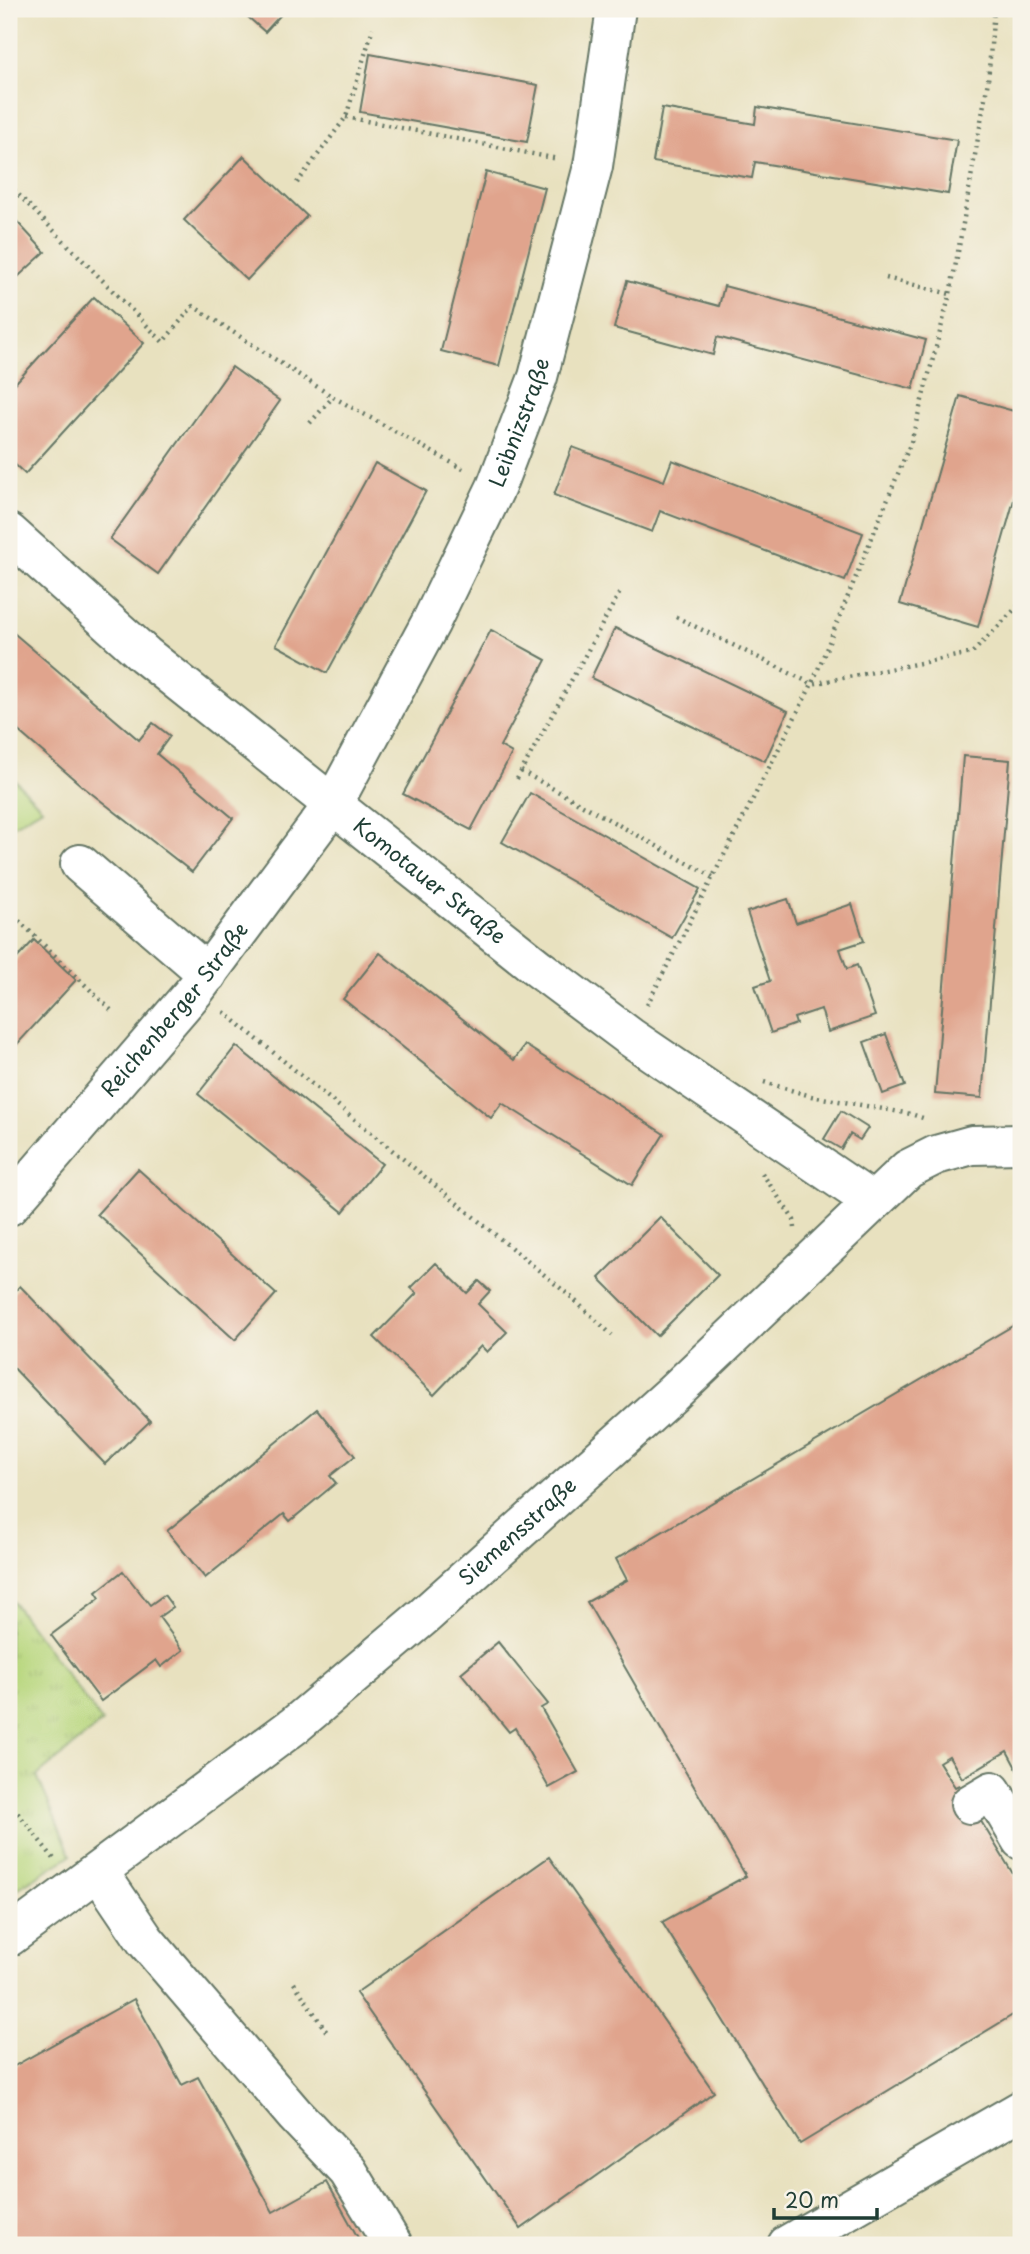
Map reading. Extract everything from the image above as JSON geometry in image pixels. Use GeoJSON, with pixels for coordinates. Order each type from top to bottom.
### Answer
{"type":"FeatureCollection","features":[{"type":"Feature","properties":{"kind":"street","name":"Leibnizstraße"},"geometry":{"type":"LineString","coordinates":[[332,806],[431,622],[496,488],[538,377],[593,166],[616,9]]}},
{"type":"Feature","properties":{"kind":"street","name":"Komotauer Straße"},"geometry":{"type":"LineString","coordinates":[[9,533],[145,654],[332,806],[630,1037],[873,1202]]}},
{"type":"Feature","properties":{"kind":"street","name":"Reichenberger Straße"},"geometry":{"type":"LineString","coordinates":[[9,1206],[202,982],[332,806]]}},
{"type":"Feature","properties":{"kind":"street"},"geometry":{"type":"LineString","coordinates":[[80,864],[202,982]]}},
{"type":"Feature","properties":{"kind":"street","name":"Siemensstraße"},"geometry":{"type":"LineString","coordinates":[[9,1937],[295,1725],[424,1616],[672,1394],[908,1169],[936,1155],[972,1145],[1021,1144]]}},
{"type":"Feature","properties":{"kind":"street"},"geometry":{"type":"LineString","coordinates":[[970,1804],[992,1791],[1021,1840]]}},
{"type":"Feature","properties":{"kind":"street"},"geometry":{"type":"LineString","coordinates":[[88,1880],[145,1940],[295,2115],[348,2171],[393,2245]]}},
{"type":"Feature","properties":{"kind":"street"},"geometry":{"type":"LineString","coordinates":[[787,2245],[1021,2110]]}},
{"type":"Feature","properties":{"kind":"path"},"geometry":{"type":"LineString","coordinates":[[630,1037],[812,684],[911,442],[950,294],[988,80],[994,9]]}},
{"type":"Feature","properties":{"kind":"path"},"geometry":{"type":"LineString","coordinates":[[297,183],[346,117],[373,28]]}},
{"type":"Feature","properties":{"kind":"path"},"geometry":{"type":"LineString","coordinates":[[346,117],[593,166]]}},
{"type":"Feature","properties":{"kind":"path"},"geometry":{"type":"LineString","coordinates":[[9,185],[163,342],[193,306],[333,397],[496,488]]}},
{"type":"Feature","properties":{"kind":"path"},"geometry":{"type":"LineString","coordinates":[[886,278],[950,294]]}},
{"type":"Feature","properties":{"kind":"path"},"geometry":{"type":"LineString","coordinates":[[310,423],[333,397]]}},
{"type":"Feature","properties":{"kind":"path"},"geometry":{"type":"LineString","coordinates":[[517,779],[620,592]]}},
{"type":"Feature","properties":{"kind":"path"},"geometry":{"type":"LineString","coordinates":[[676,617],[812,684],[972,653],[1021,603]]}},
{"type":"Feature","properties":{"kind":"path"},"geometry":{"type":"LineString","coordinates":[[522,771],[713,877]]}},
{"type":"Feature","properties":{"kind":"path"},"geometry":{"type":"LineString","coordinates":[[9,911],[111,1010]]}},
{"type":"Feature","properties":{"kind":"path"},"geometry":{"type":"LineString","coordinates":[[202,982],[570,1296],[611,1335]]}},
{"type":"Feature","properties":{"kind":"path"},"geometry":{"type":"LineString","coordinates":[[763,1082],[811,1096],[911,1114],[937,1123]]}},
{"type":"Feature","properties":{"kind":"path"},"geometry":{"type":"LineString","coordinates":[[9,1802],[88,1880]]}},
{"type":"Feature","properties":{"kind":"path"},"geometry":{"type":"LineString","coordinates":[[294,1983],[328,2034]]}},
{"type":"Feature","properties":{"kind":"green space"},"geometry":{"type":"Polygon","coordinates":[[[9,774],[42,808],[9,828],[9,774]]]}},
{"type":"Feature","properties":{"kind":"green space"},"geometry":{"type":"Polygon","coordinates":[[[9,1597],[102,1722],[37,1776],[71,1855],[9,1894],[9,1597]]]}},
{"type":"Feature","properties":{"kind":"building"},"geometry":{"type":"Polygon","coordinates":[[[239,9],[286,9],[265,32],[239,9]]]}},
{"type":"Feature","properties":{"kind":"building"},"geometry":{"type":"Polygon","coordinates":[[[959,9],[983,9],[982,13],[959,9]]]}},
{"type":"Feature","properties":{"kind":"building"},"geometry":{"type":"Polygon","coordinates":[[[370,54],[538,85],[527,142],[360,112],[370,54]]]}},
{"type":"Feature","properties":{"kind":"building"},"geometry":{"type":"Polygon","coordinates":[[[757,107],[957,140],[948,194],[755,162],[752,178],[653,162],[662,108],[755,124],[757,107]]]}},
{"type":"Feature","properties":{"kind":"building"},"geometry":{"type":"Polygon","coordinates":[[[244,156],[307,216],[247,280],[184,220],[244,156]]]}},
{"type":"Feature","properties":{"kind":"building"},"geometry":{"type":"Polygon","coordinates":[[[486,172],[545,188],[499,366],[441,351],[486,172]]]}},
{"type":"Feature","properties":{"kind":"building"},"geometry":{"type":"Polygon","coordinates":[[[9,213],[45,252],[9,285],[9,213]]]}},
{"type":"Feature","properties":{"kind":"building"},"geometry":{"type":"Polygon","coordinates":[[[627,281],[719,306],[724,286],[926,340],[913,389],[717,337],[713,355],[614,328],[627,281]]]}},
{"type":"Feature","properties":{"kind":"building"},"geometry":{"type":"Polygon","coordinates":[[[94,297],[144,343],[25,474],[9,459],[9,390],[94,297]]]}},
{"type":"Feature","properties":{"kind":"building"},"geometry":{"type":"Polygon","coordinates":[[[232,367],[280,401],[158,574],[110,539],[232,367]]]}},
{"type":"Feature","properties":{"kind":"building"},"geometry":{"type":"Polygon","coordinates":[[[960,396],[1021,413],[1021,475],[978,627],[900,604],[960,396]]]}},
{"type":"Feature","properties":{"kind":"building"},"geometry":{"type":"Polygon","coordinates":[[[572,447],[664,481],[672,460],[863,533],[845,581],[660,511],[652,532],[554,495],[572,447]]]}},
{"type":"Feature","properties":{"kind":"building"},"geometry":{"type":"Polygon","coordinates":[[[375,463],[426,491],[327,673],[276,645],[375,463]]]}},
{"type":"Feature","properties":{"kind":"building"},"geometry":{"type":"Polygon","coordinates":[[[615,628],[788,711],[765,761],[591,678],[615,628]]]}},
{"type":"Feature","properties":{"kind":"building"},"geometry":{"type":"Polygon","coordinates":[[[9,629],[139,740],[153,723],[170,736],[157,754],[233,818],[192,872],[82,786],[9,723],[9,629]]]}},
{"type":"Feature","properties":{"kind":"building"},"geometry":{"type":"Polygon","coordinates":[[[491,630],[546,660],[500,746],[512,753],[471,830],[403,794],[491,630]]]}},
{"type":"Feature","properties":{"kind":"building"},"geometry":{"type":"Polygon","coordinates":[[[963,756],[1010,760],[982,1098],[935,1094],[963,756]]]}},
{"type":"Feature","properties":{"kind":"building"},"geometry":{"type":"Polygon","coordinates":[[[530,793],[700,889],[672,938],[502,842],[530,793]]]}},
{"type":"Feature","properties":{"kind":"building"},"geometry":{"type":"Polygon","coordinates":[[[788,899],[796,923],[852,904],[864,941],[840,949],[847,969],[857,965],[875,1016],[828,1032],[821,1009],[794,1018],[796,1024],[771,1033],[755,986],[770,981],[747,912],[788,899]]]}},
{"type":"Feature","properties":{"kind":"building"},"geometry":{"type":"Polygon","coordinates":[[[34,940],[76,980],[9,1053],[9,967],[34,940]]]}},
{"type":"Feature","properties":{"kind":"building"},"geometry":{"type":"Polygon","coordinates":[[[380,953],[514,1060],[525,1045],[664,1134],[632,1185],[502,1103],[491,1118],[343,999],[380,953]]]}},
{"type":"Feature","properties":{"kind":"building"},"geometry":{"type":"Polygon","coordinates":[[[886,1034],[905,1086],[883,1094],[864,1042],[886,1034]]]}},
{"type":"Feature","properties":{"kind":"building"},"geometry":{"type":"Polygon","coordinates":[[[236,1046],[382,1164],[343,1212],[198,1094],[236,1046]]]}},
{"type":"Feature","properties":{"kind":"building"},"geometry":{"type":"Polygon","coordinates":[[[841,1111],[868,1128],[860,1140],[850,1134],[841,1149],[824,1139],[841,1111]]]}},
{"type":"Feature","properties":{"kind":"building"},"geometry":{"type":"Polygon","coordinates":[[[138,1169],[276,1294],[235,1340],[97,1214],[138,1169]]]}},
{"type":"Feature","properties":{"kind":"building"},"geometry":{"type":"Polygon","coordinates":[[[660,1217],[718,1275],[657,1336],[599,1278],[660,1217]]]}},
{"type":"Feature","properties":{"kind":"building"},"geometry":{"type":"Polygon","coordinates":[[[436,1263],[467,1293],[479,1281],[490,1291],[478,1304],[507,1332],[487,1352],[481,1346],[434,1395],[374,1337],[417,1293],[411,1288],[436,1263]]]}},
{"type":"Feature","properties":{"kind":"building"},"geometry":{"type":"Polygon","coordinates":[[[20,1286],[150,1421],[105,1464],[9,1363],[9,1297],[20,1286]]]}},
{"type":"Feature","properties":{"kind":"building"},"geometry":{"type":"Polygon","coordinates":[[[1021,1321],[1021,1777],[1007,1751],[962,1778],[949,1756],[939,1762],[955,1787],[959,1785],[1021,1887],[1021,2010],[800,2144],[662,1922],[746,1876],[587,1602],[627,1580],[616,1559],[1021,1321]]]}},
{"type":"Feature","properties":{"kind":"building"},"geometry":{"type":"Polygon","coordinates":[[[317,1409],[355,1456],[330,1476],[336,1483],[290,1521],[284,1514],[205,1578],[167,1531],[317,1409]]]}},
{"type":"Feature","properties":{"kind":"building"},"geometry":{"type":"Polygon","coordinates":[[[123,1571],[150,1605],[164,1595],[173,1607],[159,1617],[183,1650],[161,1667],[156,1660],[101,1701],[51,1635],[100,1598],[96,1592],[123,1571]]]}},
{"type":"Feature","properties":{"kind":"building"},"geometry":{"type":"Polygon","coordinates":[[[498,1642],[548,1704],[541,1708],[578,1772],[549,1788],[515,1728],[509,1732],[461,1673],[498,1642]]]}},
{"type":"Feature","properties":{"kind":"building"},"geometry":{"type":"Polygon","coordinates":[[[549,1857],[714,2092],[521,2229],[356,1993],[549,1857]]]}},
{"type":"Feature","properties":{"kind":"building"},"geometry":{"type":"Polygon","coordinates":[[[134,1999],[182,2085],[198,2077],[273,2212],[327,2182],[362,2245],[9,2245],[9,2069],[134,1999]]]}}]}
